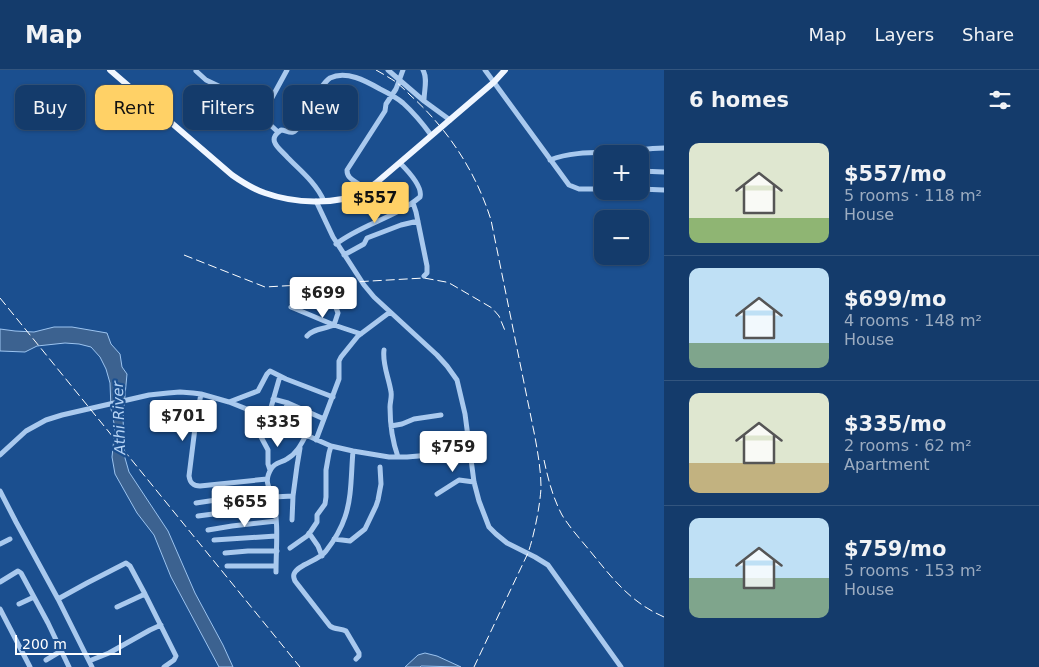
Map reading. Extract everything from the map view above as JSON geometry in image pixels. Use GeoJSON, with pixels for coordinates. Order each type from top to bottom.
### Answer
{"type":"FeatureCollection","features":[{"type":"Feature","properties":{"kind":"main road"},"geometry":{"type":"LineString","coordinates":[[110,70],[239,180],[271,195],[316,201],[344,198],[364,192],[494,82],[505,70]]}},
{"type":"Feature","properties":{"kind":"street"},"geometry":{"type":"LineString","coordinates":[[273,96],[287,70]]}},
{"type":"Feature","properties":{"kind":"street"},"geometry":{"type":"LineString","coordinates":[[388,70],[424,101],[450,120]]}},
{"type":"Feature","properties":{"kind":"street"},"geometry":{"type":"LineString","coordinates":[[364,192],[360,185],[349,178],[347,170],[385,111],[386,104],[400,80],[403,70]]}},
{"type":"Feature","properties":{"kind":"street"},"geometry":{"type":"LineString","coordinates":[[423,70],[426,78],[424,101]]}},
{"type":"Feature","properties":{"kind":"street"},"geometry":{"type":"LineString","coordinates":[[485,70],[566,181],[572,187],[594,189]]}},
{"type":"Feature","properties":{"kind":"street"},"geometry":{"type":"LineString","coordinates":[[196,72],[216,85]]}},
{"type":"Feature","properties":{"kind":"street"},"geometry":{"type":"LineString","coordinates":[[324,201],[317,188],[275,143],[274,136],[281,130],[294,131],[328,79],[344,75],[356,77],[392,96],[414,114],[432,135]]}},
{"type":"Feature","properties":{"kind":"street"},"geometry":{"type":"LineString","coordinates":[[273,127],[278,132]]}},
{"type":"Feature","properties":{"kind":"street"},"geometry":{"type":"LineString","coordinates":[[649,149],[664,148]]}},
{"type":"Feature","properties":{"kind":"street"},"geometry":{"type":"LineString","coordinates":[[550,160],[563,156],[594,153]]}},
{"type":"Feature","properties":{"kind":"street"},"geometry":{"type":"LineString","coordinates":[[336,244],[356,231],[403,210],[420,197],[421,192],[407,170],[400,163]]}},
{"type":"Feature","properties":{"kind":"street"},"geometry":{"type":"LineString","coordinates":[[649,171],[664,172]]}},
{"type":"Feature","properties":{"kind":"street"},"geometry":{"type":"LineString","coordinates":[[649,189],[664,190]]}},
{"type":"Feature","properties":{"kind":"street"},"geometry":{"type":"LineString","coordinates":[[316,201],[336,244],[364,285],[437,355],[457,380],[465,414],[474,482],[482,511],[492,531],[507,543],[536,556],[548,565],[621,667]]}},
{"type":"Feature","properties":{"kind":"street"},"geometry":{"type":"LineString","coordinates":[[413,203],[428,266],[424,276]]}},
{"type":"Feature","properties":{"kind":"street"},"geometry":{"type":"LineString","coordinates":[[344,255],[364,244],[367,238],[401,225],[418,221]]}},
{"type":"Feature","properties":{"kind":"street"},"geometry":{"type":"LineString","coordinates":[[330,292],[338,313],[334,325]]}},
{"type":"Feature","properties":{"kind":"street"},"geometry":{"type":"LineString","coordinates":[[290,307],[361,334]]}},
{"type":"Feature","properties":{"kind":"street"},"geometry":{"type":"LineString","coordinates":[[316,440],[339,379],[340,359],[361,334],[390,312]]}},
{"type":"Feature","properties":{"kind":"street"},"geometry":{"type":"LineString","coordinates":[[307,336],[308,333],[334,325]]}},
{"type":"Feature","properties":{"kind":"street"},"geometry":{"type":"LineString","coordinates":[[384,350],[383,357],[391,394],[390,426],[392,441],[398,457]]}},
{"type":"Feature","properties":{"kind":"street"},"geometry":{"type":"LineString","coordinates":[[229,402],[258,392],[270,371],[333,397]]}},
{"type":"Feature","properties":{"kind":"street"},"geometry":{"type":"LineString","coordinates":[[268,418],[280,376]]}},
{"type":"Feature","properties":{"kind":"street"},"geometry":{"type":"LineString","coordinates":[[0,455],[26,431],[46,420],[109,404],[168,392],[202,394],[229,402],[277,421],[331,446],[352,451],[398,457],[430,455],[470,448]]}},
{"type":"Feature","properties":{"kind":"street"},"geometry":{"type":"LineString","coordinates":[[202,394],[197,409],[194,429],[189,476],[191,483],[195,486],[200,486],[268,479]]}},
{"type":"Feature","properties":{"kind":"street"},"geometry":{"type":"LineString","coordinates":[[273,399],[324,419]]}},
{"type":"Feature","properties":{"kind":"street"},"geometry":{"type":"LineString","coordinates":[[277,421],[288,404]]}},
{"type":"Feature","properties":{"kind":"street"},"geometry":{"type":"LineString","coordinates":[[390,426],[414,419],[441,415]]}},
{"type":"Feature","properties":{"kind":"street"},"geometry":{"type":"LineString","coordinates":[[228,566],[276,569],[276,521],[272,494],[268,486],[270,470],[268,450],[260,435]]}},
{"type":"Feature","properties":{"kind":"street"},"geometry":{"type":"LineString","coordinates":[[270,470],[276,464],[293,455],[306,435]]}},
{"type":"Feature","properties":{"kind":"street"},"geometry":{"type":"LineString","coordinates":[[292,520],[293,496],[300,446]]}},
{"type":"Feature","properties":{"kind":"street"},"geometry":{"type":"LineString","coordinates":[[290,548],[310,533],[316,524],[317,515],[324,507],[326,502],[326,470],[331,446]]}},
{"type":"Feature","properties":{"kind":"street"},"geometry":{"type":"LineString","coordinates":[[352,451],[350,495],[343,524],[322,556],[298,570],[294,575],[294,579],[330,626],[346,631],[359,653],[356,659]]}},
{"type":"Feature","properties":{"kind":"street"},"geometry":{"type":"LineString","coordinates":[[334,539],[348,542],[365,529],[378,500],[381,484],[380,466]]}},
{"type":"Feature","properties":{"kind":"street"},"geometry":{"type":"LineString","coordinates":[[437,494],[460,480],[474,482]]}},
{"type":"Feature","properties":{"kind":"street"},"geometry":{"type":"LineString","coordinates":[[0,491],[92,667]]}},
{"type":"Feature","properties":{"kind":"street"},"geometry":{"type":"LineString","coordinates":[[196,503],[272,494],[293,496]]}},
{"type":"Feature","properties":{"kind":"street"},"geometry":{"type":"LineString","coordinates":[[198,516],[274,506]]}},
{"type":"Feature","properties":{"kind":"street"},"geometry":{"type":"LineString","coordinates":[[208,530],[276,521]]}},
{"type":"Feature","properties":{"kind":"street"},"geometry":{"type":"LineString","coordinates":[[310,533],[322,556]]}},
{"type":"Feature","properties":{"kind":"street"},"geometry":{"type":"LineString","coordinates":[[214,540],[276,536]]}},
{"type":"Feature","properties":{"kind":"street"},"geometry":{"type":"LineString","coordinates":[[0,544],[10,539]]}},
{"type":"Feature","properties":{"kind":"street"},"geometry":{"type":"LineString","coordinates":[[225,553],[277,551]]}},
{"type":"Feature","properties":{"kind":"street"},"geometry":{"type":"LineString","coordinates":[[58,599],[125,563],[128,564],[176,656],[174,660],[164,667]]}},
{"type":"Feature","properties":{"kind":"street"},"geometry":{"type":"LineString","coordinates":[[0,582],[20,572],[69,667]]}},
{"type":"Feature","properties":{"kind":"street"},"geometry":{"type":"LineString","coordinates":[[117,607],[145,594]]}},
{"type":"Feature","properties":{"kind":"street"},"geometry":{"type":"LineString","coordinates":[[19,604],[34,597]]}},
{"type":"Feature","properties":{"kind":"street"},"geometry":{"type":"LineString","coordinates":[[0,609],[30,667]]}},
{"type":"Feature","properties":{"kind":"street"},"geometry":{"type":"LineString","coordinates":[[89,661],[109,653],[161,625]]}},
{"type":"Feature","properties":{"kind":"street"},"geometry":{"type":"LineString","coordinates":[[46,660],[62,652]]}},
{"type":"Feature","properties":{"kind":"water","name":"Athi River"},"geometry":{"type":"Polygon","coordinates":[[[54,327],[72,327],[107,333],[111,344],[120,354],[122,367],[127,374],[123,417],[125,458],[129,472],[168,531],[195,593],[233,667],[219,667],[171,577],[154,535],[137,513],[115,474],[112,457],[115,428],[111,409],[110,383],[100,357],[91,347],[65,343],[37,346],[25,352],[0,351],[0,329],[34,332],[54,327]]]}},
{"type":"Feature","properties":{"kind":"water"},"geometry":{"type":"Polygon","coordinates":[[[425,653],[437,656],[461,667],[405,667],[418,655],[425,653]]]}},
{"type":"Feature","properties":{"kind":"railway"},"geometry":{"type":"LineString","coordinates":[[376,70],[398,84],[437,122],[469,168],[485,202],[491,220],[537,450],[541,488],[538,512],[528,553],[474,667]]}},
{"type":"Feature","properties":{"kind":"railway"},"geometry":{"type":"LineString","coordinates":[[184,255],[265,287],[424,278],[446,282],[492,308],[499,316],[506,333]]}},
{"type":"Feature","properties":{"kind":"railway"},"geometry":{"type":"LineString","coordinates":[[0,298],[300,667]]}},
{"type":"Feature","properties":{"kind":"railway"},"geometry":{"type":"LineString","coordinates":[[544,460],[556,502],[572,529],[623,589],[641,604],[664,617]]}}]}
